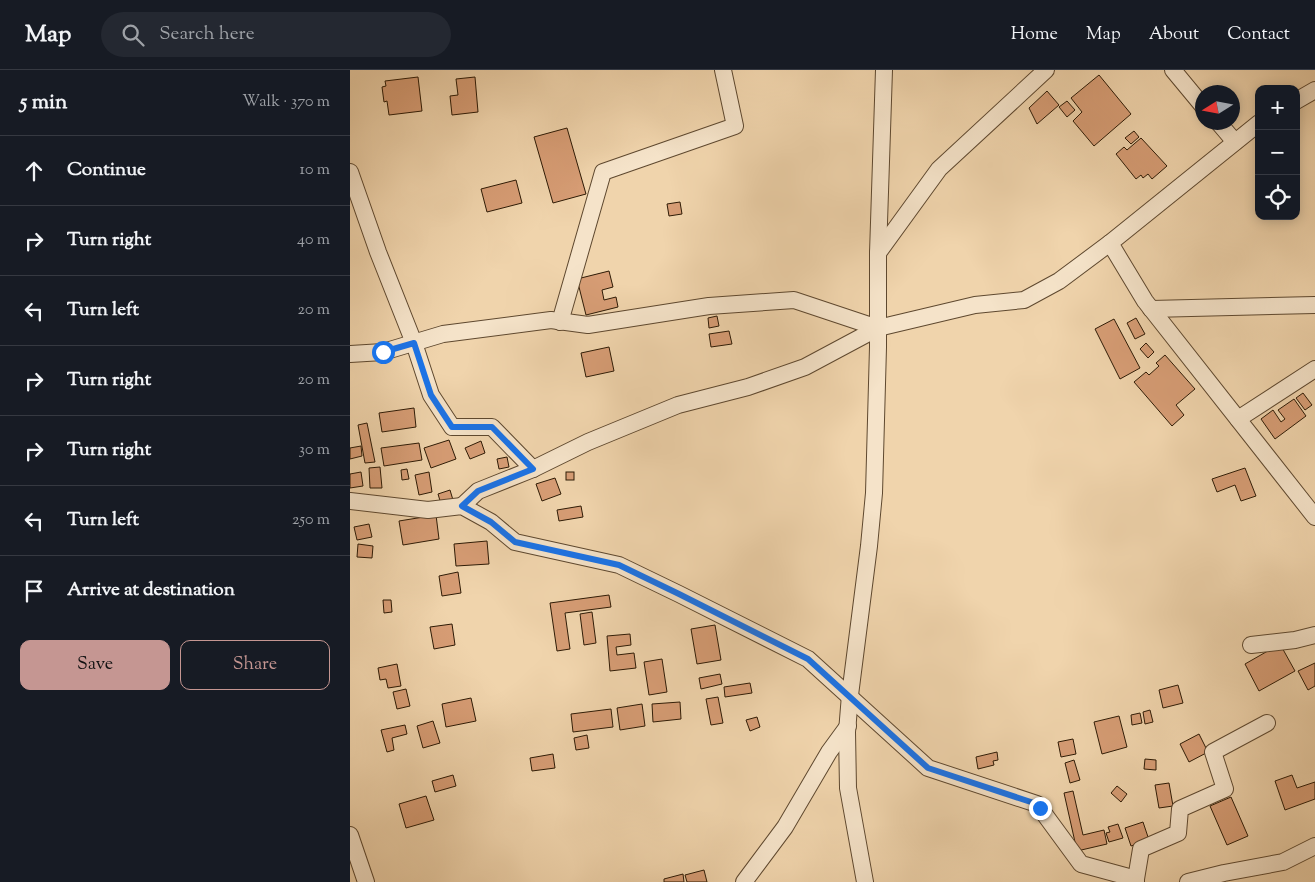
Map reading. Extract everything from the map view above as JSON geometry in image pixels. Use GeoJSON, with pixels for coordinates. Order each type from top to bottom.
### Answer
{"type":"FeatureCollection","features":[{"type":"Feature","properties":{"kind":"street"},"geometry":{"type":"LineString","coordinates":[[560,322],[603,172],[735,126],[722,70]]}},
{"type":"Feature","properties":{"kind":"street"},"geometry":{"type":"LineString","coordinates":[[864,882],[848,788],[848,726],[874,493],[878,253],[884,70]]}},
{"type":"Feature","properties":{"kind":"street"},"geometry":{"type":"LineString","coordinates":[[878,253],[939,169],[1046,70]]}},
{"type":"Feature","properties":{"kind":"street"},"geometry":{"type":"LineString","coordinates":[[1173,70],[1195,97]]}},
{"type":"Feature","properties":{"kind":"street"},"geometry":{"type":"LineString","coordinates":[[1300,98],[1315,90]]}},
{"type":"Feature","properties":{"kind":"street"},"geometry":{"type":"LineString","coordinates":[[462,506],[478,491],[533,469],[588,442],[678,406],[748,387],[805,368],[878,328],[975,305],[1024,300],[1060,281],[1255,126]]}},
{"type":"Feature","properties":{"kind":"street"},"geometry":{"type":"LineString","coordinates":[[1225,130],[1235,142]]}},
{"type":"Feature","properties":{"kind":"street"},"geometry":{"type":"LineString","coordinates":[[350,172],[378,252],[414,343],[431,395],[452,427],[492,427],[533,469]]}},
{"type":"Feature","properties":{"kind":"street"},"geometry":{"type":"LineString","coordinates":[[1110,243],[1151,309],[1315,517]]}},
{"type":"Feature","properties":{"kind":"street"},"geometry":{"type":"LineString","coordinates":[[350,354],[383,352],[444,334],[551,320],[588,324],[709,306],[794,300],[878,328]]}},
{"type":"Feature","properties":{"kind":"street"},"geometry":{"type":"LineString","coordinates":[[1151,309],[1315,305]]}},
{"type":"Feature","properties":{"kind":"street"},"geometry":{"type":"LineString","coordinates":[[1238,419],[1315,369]]}},
{"type":"Feature","properties":{"kind":"street"},"geometry":{"type":"LineString","coordinates":[[350,501],[428,510],[462,506],[491,522],[515,542],[619,565],[679,594],[808,659],[850,695],[928,768],[1037,804],[1081,864],[1136,881],[1141,849],[1178,834],[1180,809],[1225,789],[1214,752],[1267,724]]}},
{"type":"Feature","properties":{"kind":"street"},"geometry":{"type":"LineString","coordinates":[[1252,645],[1295,640],[1315,635]]}},
{"type":"Feature","properties":{"kind":"street"},"geometry":{"type":"LineString","coordinates":[[744,882],[785,827],[829,752],[848,726]]}},
{"type":"Feature","properties":{"kind":"street"},"geometry":{"type":"LineString","coordinates":[[350,835],[366,882]]}},
{"type":"Feature","properties":{"kind":"street"},"geometry":{"type":"LineString","coordinates":[[1188,882],[1283,862],[1315,846]]}},
{"type":"Feature","properties":{"kind":"building"},"geometry":{"type":"Polygon","coordinates":[[[1099,75],[1131,114],[1094,146],[1073,121],[1082,112],[1071,98],[1099,75]]]}},
{"type":"Feature","properties":{"kind":"building"},"geometry":{"type":"Polygon","coordinates":[[[418,77],[422,111],[389,115],[387,101],[384,102],[382,87],[386,86],[385,81],[418,77]]]}},
{"type":"Feature","properties":{"kind":"building"},"geometry":{"type":"Polygon","coordinates":[[[475,77],[478,112],[452,115],[450,96],[458,95],[456,79],[475,77]]]}},
{"type":"Feature","properties":{"kind":"building"},"geometry":{"type":"Polygon","coordinates":[[[1047,91],[1059,105],[1037,124],[1029,108],[1047,91]]]}},
{"type":"Feature","properties":{"kind":"building"},"geometry":{"type":"Polygon","coordinates":[[[1067,101],[1075,110],[1067,117],[1059,107],[1067,101]]]}},
{"type":"Feature","properties":{"kind":"building"},"geometry":{"type":"Polygon","coordinates":[[[567,128],[586,194],[553,203],[534,137],[567,128]]]}},
{"type":"Feature","properties":{"kind":"building"},"geometry":{"type":"Polygon","coordinates":[[[1134,131],[1139,137],[1131,144],[1125,138],[1134,131]]]}},
{"type":"Feature","properties":{"kind":"building"},"geometry":{"type":"Polygon","coordinates":[[[1141,138],[1167,166],[1152,179],[1148,174],[1143,178],[1141,175],[1136,179],[1116,154],[1124,147],[1127,150],[1141,138]]]}},
{"type":"Feature","properties":{"kind":"building"},"geometry":{"type":"Polygon","coordinates":[[[516,180],[522,203],[487,212],[481,189],[516,180]]]}},
{"type":"Feature","properties":{"kind":"building"},"geometry":{"type":"Polygon","coordinates":[[[680,202],[682,214],[669,216],[667,204],[680,202]]]}},
{"type":"Feature","properties":{"kind":"building"},"geometry":{"type":"Polygon","coordinates":[[[609,271],[613,287],[602,290],[604,300],[616,297],[618,307],[586,315],[577,279],[609,271]]]}},
{"type":"Feature","properties":{"kind":"building"},"geometry":{"type":"Polygon","coordinates":[[[717,316],[719,326],[709,328],[708,318],[717,316]]]}},
{"type":"Feature","properties":{"kind":"building"},"geometry":{"type":"Polygon","coordinates":[[[1136,318],[1145,334],[1135,339],[1127,323],[1136,318]]]}},
{"type":"Feature","properties":{"kind":"building"},"geometry":{"type":"Polygon","coordinates":[[[1114,319],[1140,368],[1120,379],[1095,329],[1114,319]]]}},
{"type":"Feature","properties":{"kind":"building"},"geometry":{"type":"Polygon","coordinates":[[[729,331],[732,344],[711,347],[709,334],[729,331]]]}},
{"type":"Feature","properties":{"kind":"building"},"geometry":{"type":"Polygon","coordinates":[[[1146,343],[1154,352],[1148,358],[1140,349],[1146,343]]]}},
{"type":"Feature","properties":{"kind":"building"},"geometry":{"type":"Polygon","coordinates":[[[609,347],[614,371],[586,377],[581,353],[609,347]]]}},
{"type":"Feature","properties":{"kind":"building"},"geometry":{"type":"Polygon","coordinates":[[[1165,355],[1195,389],[1176,405],[1184,415],[1172,426],[1134,382],[1146,372],[1149,375],[1159,366],[1156,363],[1165,355]]]}},
{"type":"Feature","properties":{"kind":"building"},"geometry":{"type":"Polygon","coordinates":[[[1303,393],[1312,405],[1305,410],[1296,398],[1303,393]]]}},
{"type":"Feature","properties":{"kind":"building"},"geometry":{"type":"Polygon","coordinates":[[[1294,399],[1306,416],[1275,439],[1261,419],[1273,410],[1281,422],[1285,419],[1278,410],[1294,399]]]}},
{"type":"Feature","properties":{"kind":"building"},"geometry":{"type":"Polygon","coordinates":[[[414,408],[416,427],[382,432],[379,413],[414,408]]]}},
{"type":"Feature","properties":{"kind":"building"},"geometry":{"type":"Polygon","coordinates":[[[367,423],[375,462],[365,463],[358,425],[367,423]]]}},
{"type":"Feature","properties":{"kind":"building"},"geometry":{"type":"Polygon","coordinates":[[[449,440],[456,459],[431,468],[424,448],[449,440]]]}},
{"type":"Feature","properties":{"kind":"building"},"geometry":{"type":"Polygon","coordinates":[[[481,441],[485,453],[470,459],[465,448],[481,441]]]}},
{"type":"Feature","properties":{"kind":"building"},"geometry":{"type":"Polygon","coordinates":[[[419,443],[422,460],[384,466],[381,448],[419,443]]]}},
{"type":"Feature","properties":{"kind":"building"},"geometry":{"type":"Polygon","coordinates":[[[361,446],[362,456],[350,459],[350,448],[361,446]]]}},
{"type":"Feature","properties":{"kind":"building"},"geometry":{"type":"Polygon","coordinates":[[[507,457],[509,467],[499,469],[497,459],[507,457]]]}},
{"type":"Feature","properties":{"kind":"building"},"geometry":{"type":"Polygon","coordinates":[[[380,467],[382,488],[370,488],[369,468],[380,467]]]}},
{"type":"Feature","properties":{"kind":"building"},"geometry":{"type":"Polygon","coordinates":[[[1245,468],[1256,496],[1241,501],[1235,485],[1217,492],[1212,479],[1245,468]]]}},
{"type":"Feature","properties":{"kind":"building"},"geometry":{"type":"Polygon","coordinates":[[[407,469],[409,479],[402,480],[401,470],[407,469]]]}},
{"type":"Feature","properties":{"kind":"building"},"geometry":{"type":"Polygon","coordinates":[[[361,472],[363,486],[350,488],[350,474],[361,472]]]}},
{"type":"Feature","properties":{"kind":"building"},"geometry":{"type":"Polygon","coordinates":[[[429,472],[432,492],[419,495],[415,475],[429,472]]]}},
{"type":"Feature","properties":{"kind":"building"},"geometry":{"type":"Polygon","coordinates":[[[566,472],[574,472],[574,480],[566,480],[566,472]]]}},
{"type":"Feature","properties":{"kind":"building"},"geometry":{"type":"Polygon","coordinates":[[[555,478],[561,494],[542,501],[536,484],[555,478]]]}},
{"type":"Feature","properties":{"kind":"building"},"geometry":{"type":"Polygon","coordinates":[[[450,490],[453,500],[441,504],[438,494],[450,490]]]}},
{"type":"Feature","properties":{"kind":"building"},"geometry":{"type":"Polygon","coordinates":[[[581,506],[583,517],[559,521],[557,510],[581,506]]]}},
{"type":"Feature","properties":{"kind":"building"},"geometry":{"type":"Polygon","coordinates":[[[436,515],[439,539],[403,545],[399,521],[436,515]]]}},
{"type":"Feature","properties":{"kind":"building"},"geometry":{"type":"Polygon","coordinates":[[[369,524],[372,537],[357,540],[354,527],[369,524]]]}},
{"type":"Feature","properties":{"kind":"building"},"geometry":{"type":"Polygon","coordinates":[[[487,541],[489,564],[456,566],[454,544],[487,541]]]}},
{"type":"Feature","properties":{"kind":"building"},"geometry":{"type":"Polygon","coordinates":[[[358,544],[373,546],[372,558],[357,557],[358,544]]]}},
{"type":"Feature","properties":{"kind":"building"},"geometry":{"type":"Polygon","coordinates":[[[458,572],[461,593],[442,596],[439,576],[458,572]]]}},
{"type":"Feature","properties":{"kind":"building"},"geometry":{"type":"Polygon","coordinates":[[[609,595],[611,607],[565,613],[570,649],[557,651],[550,603],[609,595]]]}},
{"type":"Feature","properties":{"kind":"building"},"geometry":{"type":"Polygon","coordinates":[[[383,600],[391,600],[392,612],[384,613],[383,600]]]}},
{"type":"Feature","properties":{"kind":"building"},"geometry":{"type":"Polygon","coordinates":[[[592,612],[596,643],[584,645],[580,614],[592,612]]]}},
{"type":"Feature","properties":{"kind":"building"},"geometry":{"type":"Polygon","coordinates":[[[452,624],[455,645],[434,649],[430,627],[452,624]]]}},
{"type":"Feature","properties":{"kind":"building"},"geometry":{"type":"Polygon","coordinates":[[[715,625],[721,660],[697,664],[691,629],[715,625]]]}},
{"type":"Feature","properties":{"kind":"building"},"geometry":{"type":"Polygon","coordinates":[[[630,634],[631,645],[616,647],[617,655],[634,653],[636,668],[610,671],[607,636],[630,634]]]}},
{"type":"Feature","properties":{"kind":"building"},"geometry":{"type":"Polygon","coordinates":[[[1280,644],[1295,671],[1259,691],[1245,664],[1280,644]]]}},
{"type":"Feature","properties":{"kind":"building"},"geometry":{"type":"Polygon","coordinates":[[[662,659],[667,692],[649,695],[644,662],[662,659]]]}},
{"type":"Feature","properties":{"kind":"building"},"geometry":{"type":"Polygon","coordinates":[[[1315,663],[1315,686],[1308,690],[1298,671],[1315,663]]]}},
{"type":"Feature","properties":{"kind":"building"},"geometry":{"type":"Polygon","coordinates":[[[397,664],[401,686],[388,688],[386,679],[380,680],[378,668],[397,664]]]}},
{"type":"Feature","properties":{"kind":"building"},"geometry":{"type":"Polygon","coordinates":[[[720,674],[722,684],[701,689],[699,678],[720,674]]]}},
{"type":"Feature","properties":{"kind":"building"},"geometry":{"type":"Polygon","coordinates":[[[750,683],[752,693],[725,697],[724,687],[750,683]]]}},
{"type":"Feature","properties":{"kind":"building"},"geometry":{"type":"Polygon","coordinates":[[[1178,685],[1183,703],[1163,708],[1159,690],[1178,685]]]}},
{"type":"Feature","properties":{"kind":"building"},"geometry":{"type":"Polygon","coordinates":[[[406,689],[410,706],[397,709],[393,692],[406,689]]]}},
{"type":"Feature","properties":{"kind":"building"},"geometry":{"type":"Polygon","coordinates":[[[718,697],[723,723],[711,725],[706,699],[718,697]]]}},
{"type":"Feature","properties":{"kind":"building"},"geometry":{"type":"Polygon","coordinates":[[[471,698],[476,721],[446,727],[442,704],[471,698]]]}},
{"type":"Feature","properties":{"kind":"building"},"geometry":{"type":"Polygon","coordinates":[[[680,702],[681,719],[653,722],[652,704],[680,702]]]}},
{"type":"Feature","properties":{"kind":"building"},"geometry":{"type":"Polygon","coordinates":[[[642,704],[645,726],[620,730],[617,708],[642,704]]]}},
{"type":"Feature","properties":{"kind":"building"},"geometry":{"type":"Polygon","coordinates":[[[611,709],[613,727],[573,732],[571,714],[611,709]]]}},
{"type":"Feature","properties":{"kind":"building"},"geometry":{"type":"Polygon","coordinates":[[[1150,710],[1153,722],[1145,724],[1143,712],[1150,710]]]}},
{"type":"Feature","properties":{"kind":"building"},"geometry":{"type":"Polygon","coordinates":[[[1140,713],[1142,723],[1132,725],[1131,715],[1140,713]]]}},
{"type":"Feature","properties":{"kind":"building"},"geometry":{"type":"Polygon","coordinates":[[[1119,716],[1127,747],[1102,754],[1094,722],[1119,716]]]}},
{"type":"Feature","properties":{"kind":"building"},"geometry":{"type":"Polygon","coordinates":[[[757,717],[760,727],[750,731],[746,720],[757,717]]]}},
{"type":"Feature","properties":{"kind":"building"},"geometry":{"type":"Polygon","coordinates":[[[433,721],[440,743],[423,748],[417,726],[433,721]]]}},
{"type":"Feature","properties":{"kind":"building"},"geometry":{"type":"Polygon","coordinates":[[[405,725],[407,734],[392,738],[394,750],[387,752],[381,730],[405,725]]]}},
{"type":"Feature","properties":{"kind":"building"},"geometry":{"type":"Polygon","coordinates":[[[1199,734],[1208,752],[1189,762],[1180,744],[1199,734]]]}},
{"type":"Feature","properties":{"kind":"building"},"geometry":{"type":"Polygon","coordinates":[[[587,735],[589,748],[576,750],[574,738],[587,735]]]}},
{"type":"Feature","properties":{"kind":"building"},"geometry":{"type":"Polygon","coordinates":[[[1073,739],[1076,754],[1061,757],[1058,742],[1073,739]]]}},
{"type":"Feature","properties":{"kind":"building"},"geometry":{"type":"Polygon","coordinates":[[[997,752],[998,760],[993,761],[994,765],[978,769],[976,757],[997,752]]]}},
{"type":"Feature","properties":{"kind":"building"},"geometry":{"type":"Polygon","coordinates":[[[553,754],[555,768],[532,771],[530,758],[553,754]]]}},
{"type":"Feature","properties":{"kind":"building"},"geometry":{"type":"Polygon","coordinates":[[[1145,759],[1156,760],[1156,770],[1144,769],[1145,759]]]}},
{"type":"Feature","properties":{"kind":"building"},"geometry":{"type":"Polygon","coordinates":[[[1074,760],[1080,780],[1070,783],[1065,763],[1074,760]]]}},
{"type":"Feature","properties":{"kind":"building"},"geometry":{"type":"Polygon","coordinates":[[[453,775],[456,786],[435,792],[432,781],[453,775]]]}},
{"type":"Feature","properties":{"kind":"building"},"geometry":{"type":"Polygon","coordinates":[[[1292,775],[1297,788],[1315,782],[1315,799],[1285,810],[1275,781],[1292,775]]]}},
{"type":"Feature","properties":{"kind":"building"},"geometry":{"type":"Polygon","coordinates":[[[1169,783],[1173,806],[1159,808],[1155,785],[1169,783]]]}},
{"type":"Feature","properties":{"kind":"building"},"geometry":{"type":"Polygon","coordinates":[[[1117,786],[1127,794],[1121,802],[1111,793],[1117,786]]]}},
{"type":"Feature","properties":{"kind":"building"},"geometry":{"type":"Polygon","coordinates":[[[1073,791],[1083,835],[1104,830],[1107,844],[1077,851],[1064,793],[1073,791]]]}},
{"type":"Feature","properties":{"kind":"building"},"geometry":{"type":"Polygon","coordinates":[[[426,796],[434,820],[406,828],[399,804],[426,796]]]}},
{"type":"Feature","properties":{"kind":"building"},"geometry":{"type":"Polygon","coordinates":[[[1231,797],[1248,836],[1227,845],[1210,806],[1231,797]]]}},
{"type":"Feature","properties":{"kind":"building"},"geometry":{"type":"Polygon","coordinates":[[[1143,822],[1149,840],[1131,846],[1125,828],[1143,822]]]}},
{"type":"Feature","properties":{"kind":"building"},"geometry":{"type":"Polygon","coordinates":[[[1118,824],[1123,838],[1109,842],[1106,833],[1110,832],[1108,827],[1118,824]]]}},
{"type":"Feature","properties":{"kind":"building"},"geometry":{"type":"Polygon","coordinates":[[[704,870],[707,882],[687,882],[685,875],[704,870]]]}},
{"type":"Feature","properties":{"kind":"building"},"geometry":{"type":"Polygon","coordinates":[[[683,874],[684,882],[664,882],[664,879],[683,874]]]}},
{"type":"Feature","properties":{"kind":"route"},"geometry":{"type":"LineString","coordinates":[[383,352],[414,343],[431,395],[452,427],[492,427],[533,469],[478,491],[462,506],[491,522],[515,542],[619,565],[808,659],[850,695],[928,768],[1037,804],[1040,808]]}}]}
